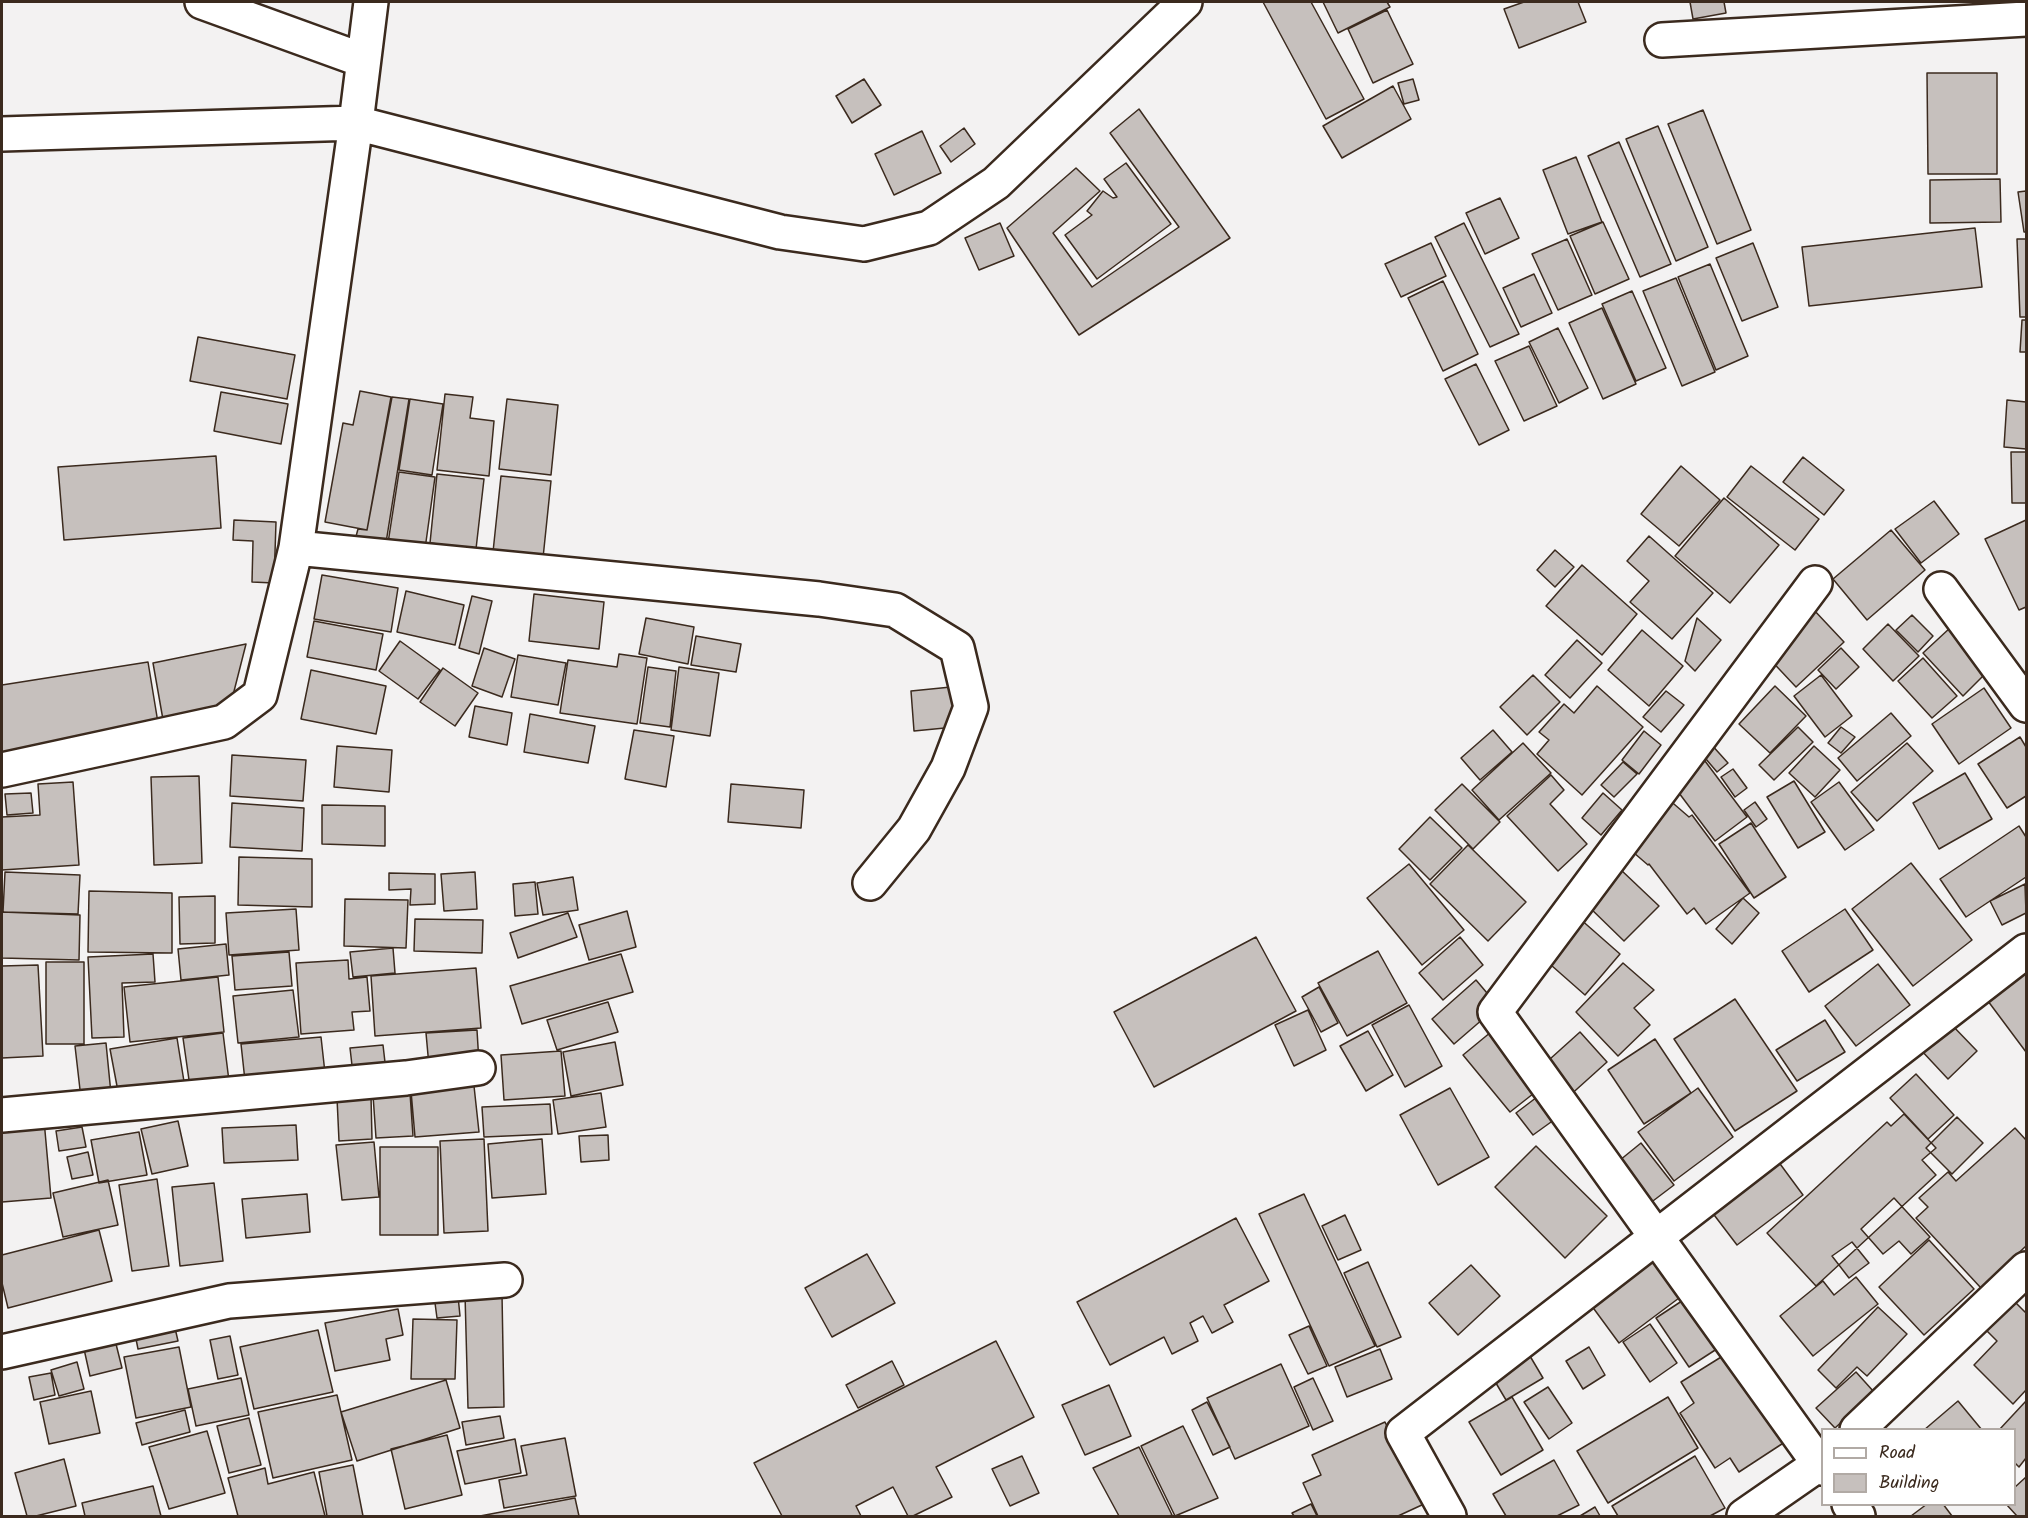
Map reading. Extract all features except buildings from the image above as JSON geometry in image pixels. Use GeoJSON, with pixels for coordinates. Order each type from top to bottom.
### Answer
{"type":"FeatureCollection","features":[{"type":"Feature","properties":{"kind":"street"},"geometry":{"type":"LineString","coordinates":[[202,2],[362,60]]}},
{"type":"Feature","properties":{"kind":"street"},"geometry":{"type":"LineString","coordinates":[[2,770],[224,722],[260,696],[296,548],[356,123],[370,2]]}},
{"type":"Feature","properties":{"kind":"street"},"geometry":{"type":"LineString","coordinates":[[2,134],[356,123],[780,232],[864,244],[929,228],[996,183],[1185,2]]}},
{"type":"Feature","properties":{"kind":"street"},"geometry":{"type":"LineString","coordinates":[[1662,40],[2026,20]]}},
{"type":"Feature","properties":{"kind":"street"},"geometry":{"type":"LineString","coordinates":[[296,548],[819,599],[895,610],[957,648],[971,707],[948,768],[914,829],[870,883]]}},
{"type":"Feature","properties":{"kind":"street"},"geometry":{"type":"LineString","coordinates":[[1815,583],[1495,1012],[1821,1464]]}},
{"type":"Feature","properties":{"kind":"street"},"geometry":{"type":"LineString","coordinates":[[1941,589],[2026,705]]}},
{"type":"Feature","properties":{"kind":"street"},"geometry":{"type":"LineString","coordinates":[[1449,1516],[1403,1433],[2026,951]]}},
{"type":"Feature","properties":{"kind":"street"},"geometry":{"type":"LineString","coordinates":[[2,1115],[406,1078],[478,1068]]}},
{"type":"Feature","properties":{"kind":"street"},"geometry":{"type":"LineString","coordinates":[[1859,1428],[2026,1269]]}},
{"type":"Feature","properties":{"kind":"street"},"geometry":{"type":"LineString","coordinates":[[2,1352],[229,1301],[505,1280]]}},
{"type":"Feature","properties":{"kind":"street"},"geometry":{"type":"LineString","coordinates":[[1744,1516],[1821,1466]]}}]}
